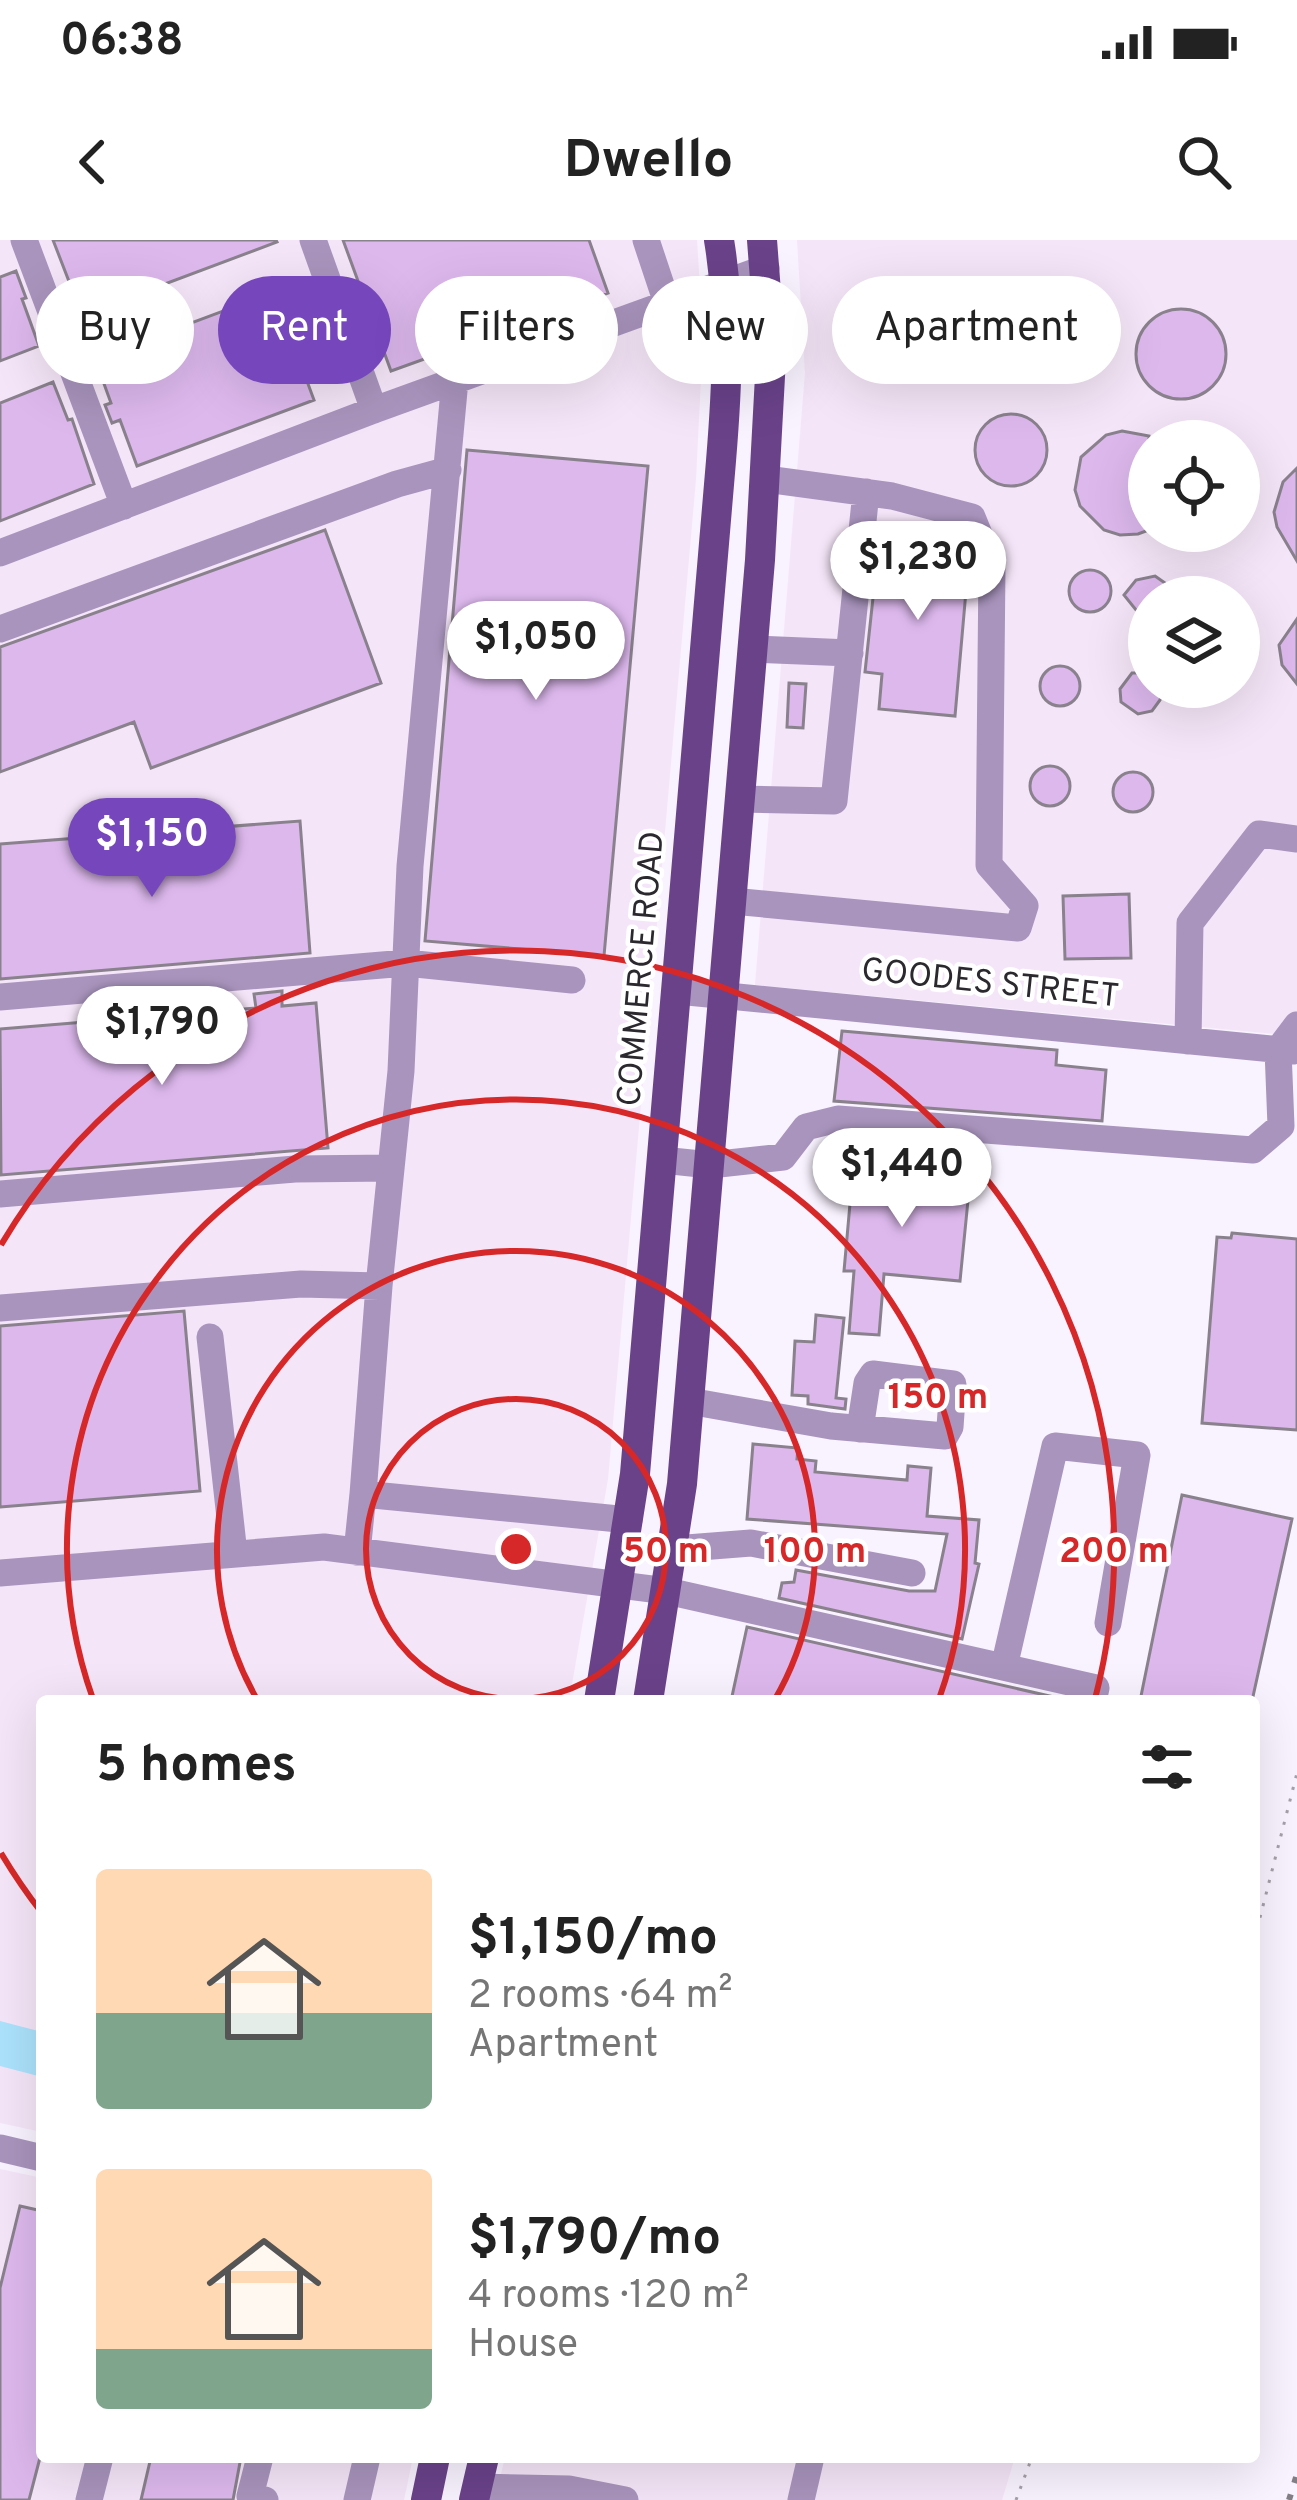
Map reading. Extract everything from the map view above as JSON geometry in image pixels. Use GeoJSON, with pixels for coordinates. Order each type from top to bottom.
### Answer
{"type":"FeatureCollection","features":[{"type":"Feature","properties":{"kind":"main road","name":"COMMERCE ROAD"},"geometry":{"type":"LineString","coordinates":[[719,240],[724,276]]}},
{"type":"Feature","properties":{"kind":"main road"},"geometry":{"type":"LineString","coordinates":[[649,1695],[674,1549],[689,1401],[753,650],[771,358],[764,254]]}},
{"type":"Feature","properties":{"kind":"main road","name":"COMMERCE ROAD"},"geometry":{"type":"LineString","coordinates":[[600,1695],[629,1520],[723,443],[724,384]]}},
{"type":"Feature","properties":{"kind":"main road"},"geometry":{"type":"LineString","coordinates":[[426,2500],[434,2463]]}},
{"type":"Feature","properties":{"kind":"street"},"geometry":{"type":"LineString","coordinates":[[24,240],[124,506]]}},
{"type":"Feature","properties":{"kind":"street"},"geometry":{"type":"LineString","coordinates":[[313,240],[374,410]]}},
{"type":"Feature","properties":{"kind":"street"},"geometry":{"type":"LineString","coordinates":[[646,240],[658,276]]}},
{"type":"Feature","properties":{"kind":"street"},"geometry":{"type":"LineString","coordinates":[[733,276],[764,254]]}},
{"type":"Feature","properties":{"kind":"street"},"geometry":{"type":"LineString","coordinates":[[0,553],[443,384]]}},
{"type":"Feature","properties":{"kind":"street"},"geometry":{"type":"LineString","coordinates":[[357,1552],[391,1168],[430,623],[454,384]]}},
{"type":"Feature","properties":{"kind":"street"},"geometry":{"type":"LineString","coordinates":[[0,629],[397,484],[448,470]]}},
{"type":"Feature","properties":{"kind":"street"},"geometry":{"type":"LineString","coordinates":[[732,901],[1018,928],[1025,906],[989,865],[992,566],[972,517],[866,493],[766,479]]}},
{"type":"Feature","properties":{"kind":"street"},"geometry":{"type":"LineString","coordinates":[[740,799],[834,802],[866,493]]}},
{"type":"Feature","properties":{"kind":"street"},"geometry":{"type":"LineString","coordinates":[[753,650],[850,653]]}},
{"type":"Feature","properties":{"kind":"street"},"geometry":{"type":"LineString","coordinates":[[1188,1041],[1190,923],[1259,834],[1297,839]]}},
{"type":"Feature","properties":{"kind":"street"},"geometry":{"type":"LineString","coordinates":[[0,997],[406,963],[572,980]]}},
{"type":"Feature","properties":{"kind":"street","name":"GOODES STREET"},"geometry":{"type":"LineString","coordinates":[[677,991],[1287,1051]]}},
{"type":"Feature","properties":{"kind":"street"},"geometry":{"type":"LineString","coordinates":[[662,1160],[710,1165],[783,1157],[806,1127],[838,1119],[1253,1150],[1281,1126],[1287,1051],[1297,1024]]}},
{"type":"Feature","properties":{"kind":"street"},"geometry":{"type":"LineString","coordinates":[[0,1194],[295,1169],[391,1168]]}},
{"type":"Feature","properties":{"kind":"street"},"geometry":{"type":"LineString","coordinates":[[0,1308],[301,1284],[380,1286]]}},
{"type":"Feature","properties":{"kind":"street"},"geometry":{"type":"LineString","coordinates":[[210,1337],[234,1554]]}},
{"type":"Feature","properties":{"kind":"street"},"geometry":{"type":"LineString","coordinates":[[689,1401],[860,1429]]}},
{"type":"Feature","properties":{"kind":"street"},"geometry":{"type":"LineString","coordinates":[[1004,1667],[1055,1445],[1137,1456],[1108,1623]]}},
{"type":"Feature","properties":{"kind":"street"},"geometry":{"type":"LineString","coordinates":[[363,1494],[629,1520]]}},
{"type":"Feature","properties":{"kind":"street"},"geometry":{"type":"LineString","coordinates":[[674,1549],[751,1543],[912,1573]]}},
{"type":"Feature","properties":{"kind":"street"},"geometry":{"type":"LineString","coordinates":[[0,1574],[324,1547],[668,1591],[1096,1688],[1094,1695]]}},
{"type":"Feature","properties":{"kind":"street"},"geometry":{"type":"LineString","coordinates":[[0,2148],[36,2157]]}},
{"type":"Feature","properties":{"kind":"street"},"geometry":{"type":"LineString","coordinates":[[89,2500],[98,2463]]}},
{"type":"Feature","properties":{"kind":"street"},"geometry":{"type":"LineString","coordinates":[[258,2463],[250,2496],[265,2500]]}},
{"type":"Feature","properties":{"kind":"street"},"geometry":{"type":"LineString","coordinates":[[357,2500],[366,2463]]}},
{"type":"Feature","properties":{"kind":"street"},"geometry":{"type":"LineString","coordinates":[[801,2500],[810,2463]]}},
{"type":"Feature","properties":{"kind":"street"},"geometry":{"type":"LineString","coordinates":[[478,2481],[569,2489],[625,2500]]}},
{"type":"Feature","properties":{"kind":"path"},"geometry":{"type":"LineString","coordinates":[[1260,1918],[1297,1773]]}},
{"type":"Feature","properties":{"kind":"path"},"geometry":{"type":"LineString","coordinates":[[1016,2500],[1030,2463]]}},
{"type":"Feature","properties":{"kind":"shaded area"},"geometry":{"type":"Polygon","coordinates":[[[0,240],[697,240],[699,276],[642,276],[642,384],[701,384],[696,479],[608,1479],[570,1695],[36,1695],[36,2131],[0,2123],[0,240]]]}},
{"type":"Feature","properties":{"kind":"shaded area"},"geometry":{"type":"Polygon","coordinates":[[[797,240],[1297,240],[1297,1036],[755,985],[804,384],[808,384],[808,276],[799,276],[797,240]]]}},
{"type":"Feature","properties":{"kind":"shaded area"},"geometry":{"type":"Polygon","coordinates":[[[0,2169],[36,2177],[36,2463],[412,2463],[404,2500],[0,2500],[0,2169]]]}},
{"type":"Feature","properties":{"kind":"shaded area"},"geometry":{"type":"Polygon","coordinates":[[[504,2463],[1013,2463],[1002,2500],[495,2500],[504,2463]]]}},
{"type":"Feature","properties":{"kind":"water"},"geometry":{"type":"Polygon","coordinates":[[[0,2021],[36,2030],[36,2075],[0,2066],[0,2021]]]}},
{"type":"Feature","properties":{"kind":"building"},"geometry":{"type":"Polygon","coordinates":[[[53,240],[277,242],[186,276],[67,276],[53,240]]]}},
{"type":"Feature","properties":{"kind":"building"},"geometry":{"type":"Polygon","coordinates":[[[343,240],[589,240],[602,276],[415,276],[415,362],[391,371],[391,276],[356,276],[343,240]]]}},
{"type":"Feature","properties":{"kind":"building"},"geometry":{"type":"Polygon","coordinates":[[[16,271],[36,347],[0,361],[0,277],[16,271]]]}},
{"type":"Feature","properties":{"kind":"building"},"geometry":{"type":"Polygon","coordinates":[[[1181,309],[1198,312],[1213,322],[1223,337],[1223,371],[1213,386],[1198,396],[1181,399],[1164,396],[1149,386],[1139,371],[1136,354],[1139,337],[1149,322],[1164,312],[1181,309]]]}},
{"type":"Feature","properties":{"kind":"building"},"geometry":{"type":"Polygon","coordinates":[[[218,313],[218,384],[308,384],[314,400],[137,466],[120,420],[112,423],[104,384],[194,384],[194,322],[218,313]]]}},
{"type":"Feature","properties":{"kind":"building"},"geometry":{"type":"Polygon","coordinates":[[[54,384],[68,420],[72,419],[94,484],[0,521],[0,403],[54,384]]]}},
{"type":"Feature","properties":{"kind":"building"},"geometry":{"type":"Polygon","coordinates":[[[1011,414],[1037,424],[1047,450],[1037,476],[1011,486],[985,476],[975,450],[985,424],[1011,414]]]}},
{"type":"Feature","properties":{"kind":"building"},"geometry":{"type":"Polygon","coordinates":[[[1128,432],[1128,535],[1104,530],[1080,506],[1075,490],[1081,457],[1106,435],[1128,432]]]}},
{"type":"Feature","properties":{"kind":"building"},"geometry":{"type":"Polygon","coordinates":[[[467,450],[648,466],[604,956],[425,941],[467,450]]]}},
{"type":"Feature","properties":{"kind":"building"},"geometry":{"type":"Polygon","coordinates":[[[1297,468],[1297,561],[1277,527],[1274,512],[1283,482],[1297,468]]]}},
{"type":"Feature","properties":{"kind":"building"},"geometry":{"type":"Polygon","coordinates":[[[325,530],[381,683],[151,768],[134,722],[0,772],[0,647],[325,530]]]}},
{"type":"Feature","properties":{"kind":"building"},"geometry":{"type":"Polygon","coordinates":[[[880,533],[962,540],[969,557],[955,716],[879,709],[882,674],[865,672],[880,533]]]}},
{"type":"Feature","properties":{"kind":"building"},"geometry":{"type":"Polygon","coordinates":[[[1090,570],[1105,576],[1111,591],[1105,606],[1090,612],[1075,606],[1069,591],[1075,576],[1090,570]]]}},
{"type":"Feature","properties":{"kind":"building"},"geometry":{"type":"Polygon","coordinates":[[[1297,619],[1297,684],[1282,665],[1279,645],[1297,619]]]}},
{"type":"Feature","properties":{"kind":"building"},"geometry":{"type":"Polygon","coordinates":[[[1060,666],[1074,672],[1080,686],[1074,700],[1060,706],[1046,700],[1040,686],[1046,672],[1060,666]]]}},
{"type":"Feature","properties":{"kind":"building"},"geometry":{"type":"Polygon","coordinates":[[[1128,678],[1128,707],[1121,702],[1120,689],[1128,678]]]}},
{"type":"Feature","properties":{"kind":"building"},"geometry":{"type":"Polygon","coordinates":[[[789,683],[806,684],[803,728],[787,727],[789,683]]]}},
{"type":"Feature","properties":{"kind":"building"},"geometry":{"type":"Polygon","coordinates":[[[1130,708],[1154,708],[1152,711],[1138,714],[1130,708]]]}},
{"type":"Feature","properties":{"kind":"building"},"geometry":{"type":"Polygon","coordinates":[[[1050,766],[1064,772],[1070,786],[1064,800],[1050,806],[1036,800],[1030,786],[1036,772],[1050,766]]]}},
{"type":"Feature","properties":{"kind":"building"},"geometry":{"type":"Polygon","coordinates":[[[1133,772],[1147,778],[1153,792],[1147,806],[1133,812],[1119,806],[1113,792],[1119,778],[1133,772]]]}},
{"type":"Feature","properties":{"kind":"building"},"geometry":{"type":"Polygon","coordinates":[[[300,821],[310,953],[0,979],[0,844],[300,821]]]}},
{"type":"Feature","properties":{"kind":"building"},"geometry":{"type":"Polygon","coordinates":[[[1129,894],[1131,958],[1065,959],[1063,896],[1129,894]]]}},
{"type":"Feature","properties":{"kind":"building"},"geometry":{"type":"Polygon","coordinates":[[[282,991],[282,1006],[316,1003],[328,1148],[1,1175],[0,1029],[256,1008],[254,994],[282,991]]]}},
{"type":"Feature","properties":{"kind":"building"},"geometry":{"type":"Polygon","coordinates":[[[842,1031],[1057,1050],[1056,1065],[1106,1070],[1102,1121],[834,1101],[842,1031]]]}},
{"type":"Feature","properties":{"kind":"building"},"geometry":{"type":"Polygon","coordinates":[[[854,1159],[971,1170],[960,1281],[884,1274],[879,1335],[849,1333],[854,1271],[844,1271],[854,1159]]]}},
{"type":"Feature","properties":{"kind":"building"},"geometry":{"type":"Polygon","coordinates":[[[1232,1233],[1297,1239],[1297,1430],[1202,1423],[1217,1237],[1231,1238],[1232,1233]]]}},
{"type":"Feature","properties":{"kind":"building"},"geometry":{"type":"Polygon","coordinates":[[[184,1311],[200,1491],[0,1507],[0,1326],[184,1311]]]}},
{"type":"Feature","properties":{"kind":"building"},"geometry":{"type":"Polygon","coordinates":[[[816,1315],[844,1318],[836,1398],[846,1399],[845,1409],[808,1404],[808,1396],[792,1395],[795,1341],[814,1342],[816,1315]]]}},
{"type":"Feature","properties":{"kind":"building"},"geometry":{"type":"Polygon","coordinates":[[[753,1444],[798,1448],[797,1459],[816,1461],[815,1472],[907,1480],[908,1466],[931,1468],[927,1516],[979,1520],[975,1563],[979,1564],[962,1639],[779,1598],[782,1583],[794,1582],[796,1570],[909,1591],[935,1591],[947,1534],[747,1519],[753,1444]]]}},
{"type":"Feature","properties":{"kind":"building"},"geometry":{"type":"Polygon","coordinates":[[[1182,1495],[1292,1519],[1253,1695],[1141,1695],[1182,1495]]]}},
{"type":"Feature","properties":{"kind":"building"},"geometry":{"type":"Polygon","coordinates":[[[747,1627],[1045,1695],[732,1695],[747,1627]]]}},
{"type":"Feature","properties":{"kind":"building"},"geometry":{"type":"Polygon","coordinates":[[[20,2206],[36,2210],[39,2463],[29,2500],[0,2500],[0,2288],[20,2206]]]}},
{"type":"Feature","properties":{"kind":"building"},"geometry":{"type":"Polygon","coordinates":[[[150,2463],[240,2463],[233,2500],[141,2500],[150,2463]]]}},
{"type":"Feature","properties":{"kind":"railway"},"geometry":{"type":"LineString","coordinates":[[1289,2500],[1297,2474]]}}]}
